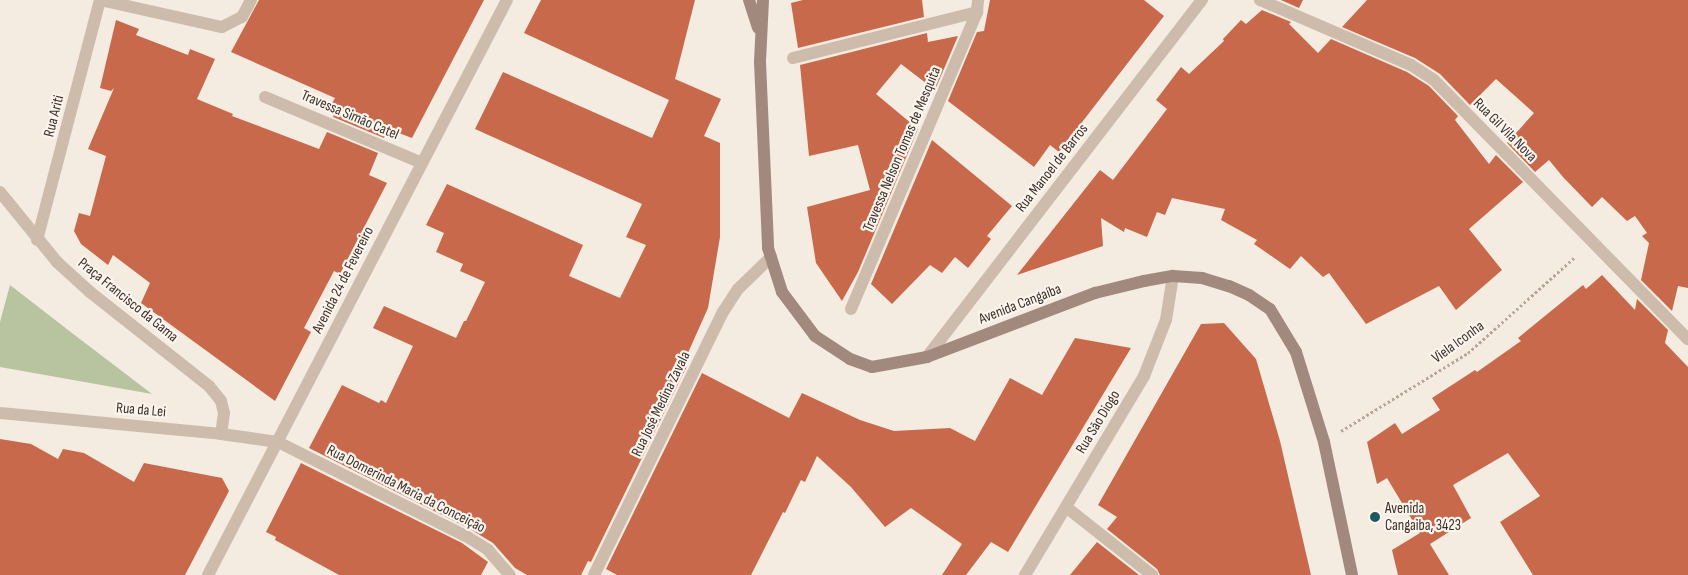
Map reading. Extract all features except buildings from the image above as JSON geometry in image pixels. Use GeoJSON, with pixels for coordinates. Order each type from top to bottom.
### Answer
{"type":"FeatureCollection","features":[{"type":"Feature","properties":{"kind":"main road","name":"Avenida Cangaíba"},"geometry":{"type":"LineString","coordinates":[[749,0],[761,38]]}},
{"type":"Feature","properties":{"kind":"main road","name":"Avenida Cangaíba"},"geometry":{"type":"LineString","coordinates":[[763,0],[761,38],[768,248],[782,292],[815,336],[832,348],[872,367],[927,357],[1095,293],[1173,276],[1202,278],[1250,295],[1270,310],[1296,352],[1324,442],[1352,575]]}},
{"type":"Feature","properties":{"kind":"street"},"geometry":{"type":"LineString","coordinates":[[100,0],[222,27],[234,23],[242,16],[251,0]]}},
{"type":"Feature","properties":{"kind":"street","name":"Rua Ariti"},"geometry":{"type":"LineString","coordinates":[[37,240],[100,0]]}},
{"type":"Feature","properties":{"kind":"street","name":"Avenida 24 de Fevereiro"},"geometry":{"type":"LineString","coordinates":[[208,575],[507,0]]}},
{"type":"Feature","properties":{"kind":"street","name":"Rua Manoel de Barros"},"geometry":{"type":"LineString","coordinates":[[927,357],[1202,0]]}},
{"type":"Feature","properties":{"kind":"street","name":"Rua Gil Vila Nova"},"geometry":{"type":"LineString","coordinates":[[1260,0],[1411,65],[1434,80],[1688,339]]}},
{"type":"Feature","properties":{"kind":"street"},"geometry":{"type":"LineString","coordinates":[[793,58],[978,6]]}},
{"type":"Feature","properties":{"kind":"street","name":"Travessa Nelson Tomas de Mesquita"},"geometry":{"type":"LineString","coordinates":[[851,310],[978,6]]}},
{"type":"Feature","properties":{"kind":"street","name":"Travessa Simão Catel"},"geometry":{"type":"LineString","coordinates":[[265,97],[422,163]]}},
{"type":"Feature","properties":{"kind":"street","name":"Praça Francisco da Gama"},"geometry":{"type":"LineString","coordinates":[[0,192],[56,262],[90,292],[209,386],[221,401],[224,412],[222,434]]}},
{"type":"Feature","properties":{"kind":"street","name":"Rua José Medina Zavala"},"geometry":{"type":"LineString","coordinates":[[594,575],[723,312],[738,289],[771,257]]}},
{"type":"Feature","properties":{"kind":"street","name":"Rua São Diogo"},"geometry":{"type":"LineString","coordinates":[[1025,575],[1144,376],[1166,320],[1173,276]]}},
{"type":"Feature","properties":{"kind":"street","name":"Rua da Lei"},"geometry":{"type":"LineString","coordinates":[[0,413],[222,434],[278,442]]}},
{"type":"Feature","properties":{"kind":"street","name":"Rua Domerinda Maria da Conceição"},"geometry":{"type":"LineString","coordinates":[[278,442],[466,536],[488,550],[510,575]]}},
{"type":"Feature","properties":{"kind":"street"},"geometry":{"type":"LineString","coordinates":[[1066,507],[1152,575]]}},
{"type":"Feature","properties":{"kind":"path","name":"Viela Iconha"},"geometry":{"type":"LineString","coordinates":[[1324,442],[1468,353],[1592,241]]}},
{"type":"Feature","properties":{"kind":"green space"},"geometry":{"type":"Polygon","coordinates":[[[10,285],[152,394],[0,367],[0,322],[10,285]]]}},
{"type":"Feature","properties":{"kind":"place","name":"Avenida Cangaiba, 3423"},"geometry":{"type":"Point","coordinates":[1375,517]}}]}
